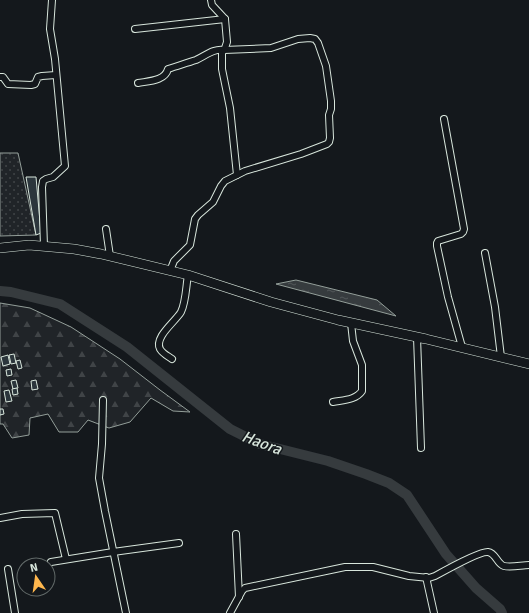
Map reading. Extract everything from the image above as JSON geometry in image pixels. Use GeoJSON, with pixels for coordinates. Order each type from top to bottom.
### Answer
{"type":"FeatureCollection","features":[{"type":"Feature","properties":{"kind":"highway"},"geometry":{"type":"LineString","coordinates":[[0,248],[29,245],[44,246],[74,249],[110,256],[188,275],[272,302],[338,320],[417,336],[529,364]]}},
{"type":"Feature","properties":{"kind":"street"},"geometry":{"type":"LineString","coordinates":[[44,246],[43,181],[58,174],[65,166],[50,29],[52,0]]}},
{"type":"Feature","properties":{"kind":"street"},"geometry":{"type":"LineString","coordinates":[[211,0],[212,5],[225,19],[227,42],[222,53],[222,69],[230,108],[237,174]]}},
{"type":"Feature","properties":{"kind":"street"},"geometry":{"type":"LineString","coordinates":[[135,29],[225,19]]}},
{"type":"Feature","properties":{"kind":"street"},"geometry":{"type":"LineString","coordinates":[[138,83],[161,78],[165,76],[168,69],[196,60],[209,53],[220,50],[271,48],[298,39],[315,39],[326,66],[331,101],[329,115],[329,142],[301,154],[245,171],[225,181],[221,186],[214,202],[195,219],[190,246],[174,261],[170,271]]}},
{"type":"Feature","properties":{"kind":"street"},"geometry":{"type":"LineString","coordinates":[[0,77],[3,77],[8,84],[35,84],[38,77],[56,75]]}},
{"type":"Feature","properties":{"kind":"street"},"geometry":{"type":"LineString","coordinates":[[444,119],[464,229],[461,234],[438,241],[437,246],[448,297],[462,347]]}},
{"type":"Feature","properties":{"kind":"street"},"geometry":{"type":"LineString","coordinates":[[106,229],[110,256]]}},
{"type":"Feature","properties":{"kind":"street"},"geometry":{"type":"LineString","coordinates":[[485,253],[495,307],[501,357]]}},
{"type":"Feature","properties":{"kind":"street"},"geometry":{"type":"LineString","coordinates":[[172,359],[163,353],[160,349],[159,342],[164,332],[182,310],[188,275]]}},
{"type":"Feature","properties":{"kind":"street"},"geometry":{"type":"LineString","coordinates":[[333,402],[351,399],[358,396],[362,392],[362,365],[353,341],[351,323]]}},
{"type":"Feature","properties":{"kind":"street"},"geometry":{"type":"LineString","coordinates":[[417,336],[421,448]]}},
{"type":"Feature","properties":{"kind":"street"},"geometry":{"type":"LineString","coordinates":[[103,400],[102,444],[99,478],[126,613]]}},
{"type":"Feature","properties":{"kind":"street"},"geometry":{"type":"LineString","coordinates":[[0,518],[22,514],[55,513],[66,559]]}},
{"type":"Feature","properties":{"kind":"street"},"geometry":{"type":"LineString","coordinates":[[236,534],[239,597]]}},
{"type":"Feature","properties":{"kind":"street"},"geometry":{"type":"LineString","coordinates":[[56,561],[179,543]]}},
{"type":"Feature","properties":{"kind":"street"},"geometry":{"type":"LineString","coordinates":[[230,613],[242,591],[246,588],[345,567],[373,567],[409,576],[426,578],[435,576],[487,552],[491,553],[500,564],[504,566],[529,565]]}},
{"type":"Feature","properties":{"kind":"street"},"geometry":{"type":"LineString","coordinates":[[8,569],[15,613]]}},
{"type":"Feature","properties":{"kind":"street"},"geometry":{"type":"LineString","coordinates":[[426,578],[434,613]]}},
{"type":"Feature","properties":{"kind":"green space"},"geometry":{"type":"Polygon","coordinates":[[[0,153],[18,153],[36,235],[0,236],[0,153]]]}},
{"type":"Feature","properties":{"kind":"green space"},"geometry":{"type":"Polygon","coordinates":[[[0,303],[30,308],[71,327],[120,359],[190,412],[173,411],[151,398],[130,422],[109,428],[88,420],[78,432],[59,432],[48,414],[30,418],[29,435],[12,438],[3,424],[0,424],[0,303]]]}},
{"type":"Feature","properties":{"kind":"water"},"geometry":{"type":"Polygon","coordinates":[[[296,280],[377,300],[396,316],[276,284],[296,280]]]}},
{"type":"Feature","properties":{"kind":"building"},"geometry":{"type":"Polygon","coordinates":[[[26,177],[36,177],[41,233],[36,235],[26,177]]]}},
{"type":"Feature","properties":{"kind":"building"},"geometry":{"type":"Polygon","coordinates":[[[14,354],[16,363],[11,364],[9,355],[14,354]]]}},
{"type":"Feature","properties":{"kind":"building"},"geometry":{"type":"Polygon","coordinates":[[[8,355],[10,364],[3,366],[1,357],[8,355]]]}},
{"type":"Feature","properties":{"kind":"building"},"geometry":{"type":"Polygon","coordinates":[[[20,360],[22,368],[18,369],[16,361],[20,360]]]}},
{"type":"Feature","properties":{"kind":"building"},"geometry":{"type":"Polygon","coordinates":[[[11,369],[12,375],[7,376],[6,370],[11,369]]]}},
{"type":"Feature","properties":{"kind":"building"},"geometry":{"type":"Polygon","coordinates":[[[16,380],[18,388],[13,389],[11,381],[16,380]]]}},
{"type":"Feature","properties":{"kind":"building"},"geometry":{"type":"Polygon","coordinates":[[[36,380],[38,389],[32,390],[31,381],[36,380]]]}},
{"type":"Feature","properties":{"kind":"building"},"geometry":{"type":"Polygon","coordinates":[[[17,388],[18,394],[13,395],[12,389],[17,388]]]}},
{"type":"Feature","properties":{"kind":"building"},"geometry":{"type":"Polygon","coordinates":[[[9,390],[12,401],[6,402],[4,391],[9,390]]]}},
{"type":"Feature","properties":{"kind":"building"},"geometry":{"type":"Polygon","coordinates":[[[0,409],[3,409],[4,414],[0,415],[0,409]]]}},
{"type":"Feature","properties":{"kind":"waterway","name":"Haora"},"geometry":{"type":"LineString","coordinates":[[0,291],[11,292],[60,304],[127,347],[230,429],[260,444],[328,461],[389,483],[407,495],[446,554],[476,588],[500,609],[502,613]]}}]}
